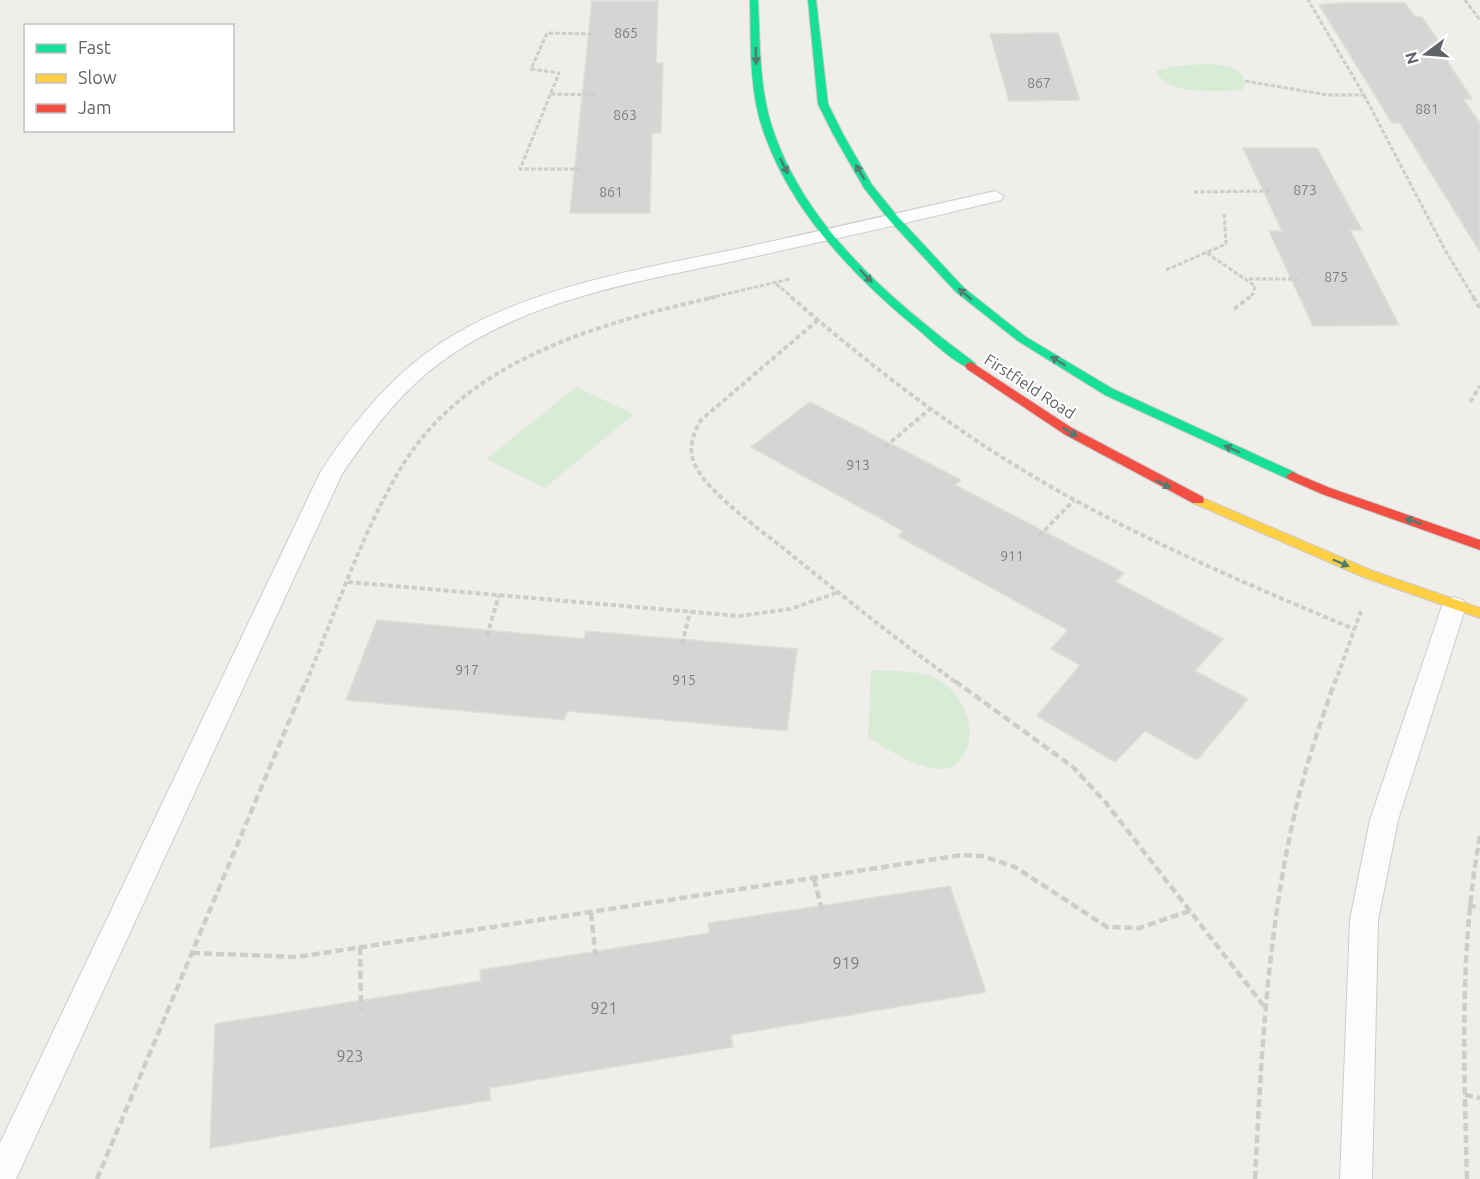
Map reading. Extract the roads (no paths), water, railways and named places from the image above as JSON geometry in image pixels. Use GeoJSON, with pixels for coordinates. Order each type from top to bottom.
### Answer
{"type":"FeatureCollection","features":[{"type":"Feature","properties":{"kind":"street","name":"Firstfield Road"},"geometry":{"type":"LineString","coordinates":[[754,0],[757,78],[772,143],[801,199],[826,234],[886,297],[948,351],[1029,408],[1111,457],[1198,502],[1360,570],[1467,609]]}},
{"type":"Feature","properties":{"kind":"street"},"geometry":{"type":"LineString","coordinates":[[812,0],[823,104],[868,186],[894,219],[960,290],[1022,339],[1109,392],[1326,490],[1480,545]]}},
{"type":"Feature","properties":{"kind":"lane"},"geometry":{"type":"LineString","coordinates":[[0,1178],[331,473],[365,424],[407,380],[450,346],[498,322],[549,302],[627,277],[995,196]]}},
{"type":"Feature","properties":{"kind":"lane"},"geometry":{"type":"LineString","coordinates":[[1356,1179],[1364,920],[1384,820],[1467,609]]}}]}
